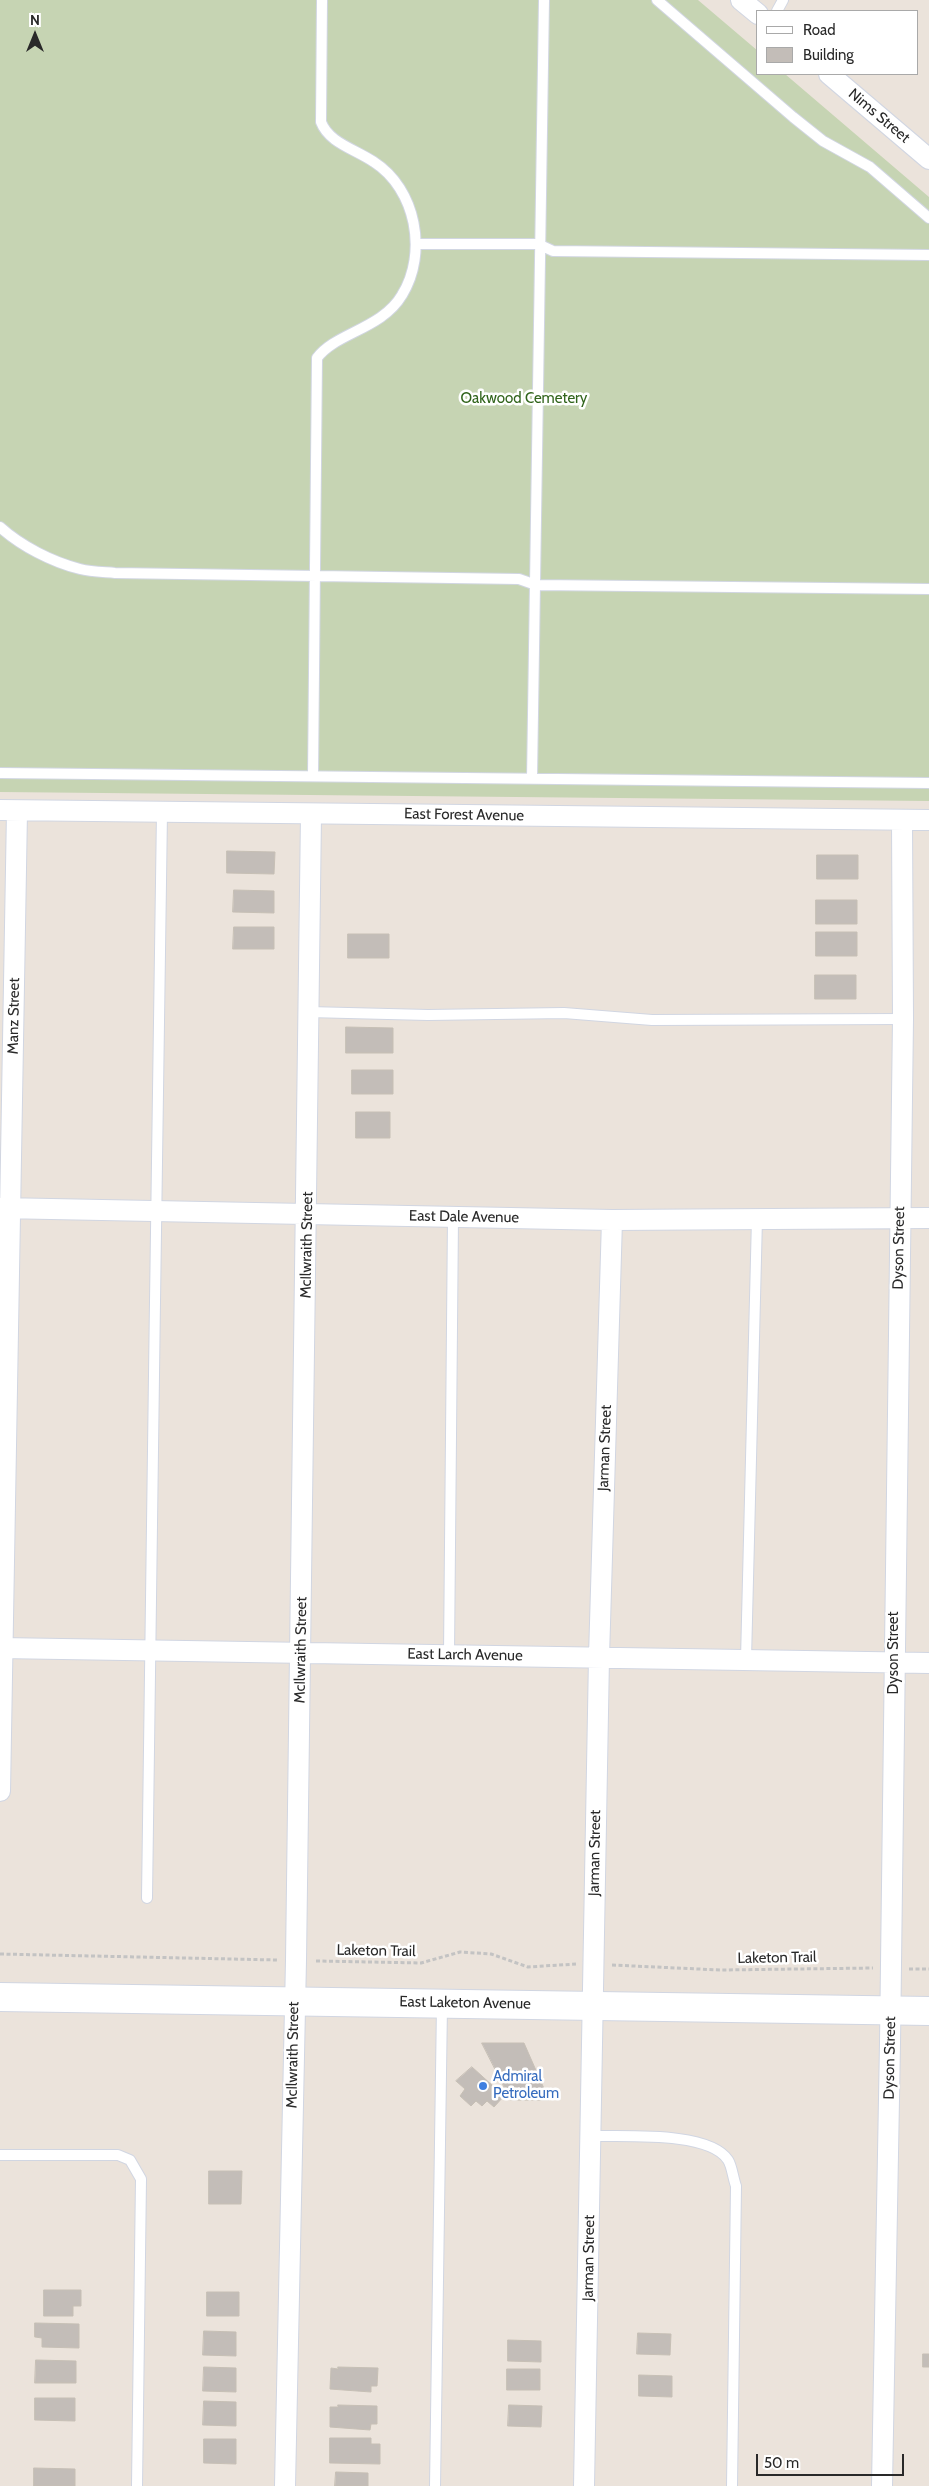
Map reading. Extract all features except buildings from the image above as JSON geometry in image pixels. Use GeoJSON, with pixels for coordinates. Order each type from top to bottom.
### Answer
{"type":"FeatureCollection","features":[{"type":"Feature","properties":{"kind":"main road","name":"East Laketon Avenue"},"geometry":{"type":"LineString","coordinates":[[0,1997],[929,2011]]}},
{"type":"Feature","properties":{"kind":"street"},"geometry":{"type":"LineString","coordinates":[[742,0],[756,12]]}},
{"type":"Feature","properties":{"kind":"street","name":"Nims Street"},"geometry":{"type":"LineString","coordinates":[[830,75],[929,158]]}},
{"type":"Feature","properties":{"kind":"street","name":"East Forest Avenue"},"geometry":{"type":"LineString","coordinates":[[8,810],[929,820]]}},
{"type":"Feature","properties":{"kind":"street","name":"Manz Street"},"geometry":{"type":"LineString","coordinates":[[0,1791],[8,810]]}},
{"type":"Feature","properties":{"kind":"street","name":"McIlwraith Street"},"geometry":{"type":"LineString","coordinates":[[285,2486],[296,1960],[311,814]]}},
{"type":"Feature","properties":{"kind":"street","name":"Dyson Street"},"geometry":{"type":"LineString","coordinates":[[882,2486],[903,1019],[902,820]]}},
{"type":"Feature","properties":{"kind":"street","name":"East Dale Avenue"},"geometry":{"type":"LineString","coordinates":[[6,1208],[612,1220],[929,1218]]}},
{"type":"Feature","properties":{"kind":"street","name":"Jarman Street"},"geometry":{"type":"LineString","coordinates":[[584,2486],[599,1656],[612,1220]]}},
{"type":"Feature","properties":{"kind":"street","name":"East Larch Avenue"},"geometry":{"type":"LineString","coordinates":[[1,1648],[599,1656],[929,1663]]}},
{"type":"Feature","properties":{"kind":"lane"},"geometry":{"type":"LineString","coordinates":[[313,776],[318,358],[323,350],[371,325],[397,302],[402,296],[412,272],[417,244],[405,197],[392,178],[375,163],[326,134],[321,122],[322,0]]}},
{"type":"Feature","properties":{"kind":"lane"},"geometry":{"type":"LineString","coordinates":[[532,778],[536,585],[538,244],[544,0]]}},
{"type":"Feature","properties":{"kind":"lane"},"geometry":{"type":"LineString","coordinates":[[657,0],[793,117],[823,141],[870,168],[929,218]]}},
{"type":"Feature","properties":{"kind":"lane"},"geometry":{"type":"LineString","coordinates":[[417,244],[538,244],[553,251],[929,255]]}},
{"type":"Feature","properties":{"kind":"lane"},"geometry":{"type":"LineString","coordinates":[[0,527],[10,536],[42,554],[80,569],[115,573],[519,579],[536,585],[929,589]]}},
{"type":"Feature","properties":{"kind":"lane"},"geometry":{"type":"LineString","coordinates":[[0,773],[929,783]]}},
{"type":"Feature","properties":{"kind":"lane"},"geometry":{"type":"LineString","coordinates":[[147,1898],[149,1650],[158,1211],[162,812]]}},
{"type":"Feature","properties":{"kind":"lane"},"geometry":{"type":"LineString","coordinates":[[308,1012],[428,1016],[564,1013],[652,1020],[903,1019]]}},
{"type":"Feature","properties":{"kind":"lane"},"geometry":{"type":"LineString","coordinates":[[449,1654],[453,1216]]}},
{"type":"Feature","properties":{"kind":"lane"},"geometry":{"type":"LineString","coordinates":[[746,1659],[757,1218]]}},
{"type":"Feature","properties":{"kind":"lane"},"geometry":{"type":"LineString","coordinates":[[435,2486],[442,2003]]}},
{"type":"Feature","properties":{"kind":"lane"},"geometry":{"type":"LineString","coordinates":[[591,2136],[683,2139],[710,2145],[728,2160],[736,2186],[732,2486]]}},
{"type":"Feature","properties":{"kind":"lane"},"geometry":{"type":"LineString","coordinates":[[0,2155],[118,2155],[130,2160],[141,2179],[137,2486]]}},
{"type":"Feature","properties":{"kind":"path","name":"Laketon Trail"},"geometry":{"type":"LineString","coordinates":[[0,1954],[421,1963],[460,1952],[491,1954],[528,1967],[593,1965],[664,1966],[720,1970],[929,1969]]}},
{"type":"Feature","properties":{"kind":"green space","name":"Oakwood Cemetery"},"geometry":{"type":"Polygon","coordinates":[[[0,0],[698,0],[756,49],[756,75],[786,75],[929,197],[929,801],[0,792],[0,0]]]}},
{"type":"Feature","properties":{"kind":"place","name":"Admiral Petroleum"},"geometry":{"type":"Point","coordinates":[483,2086]}}]}
